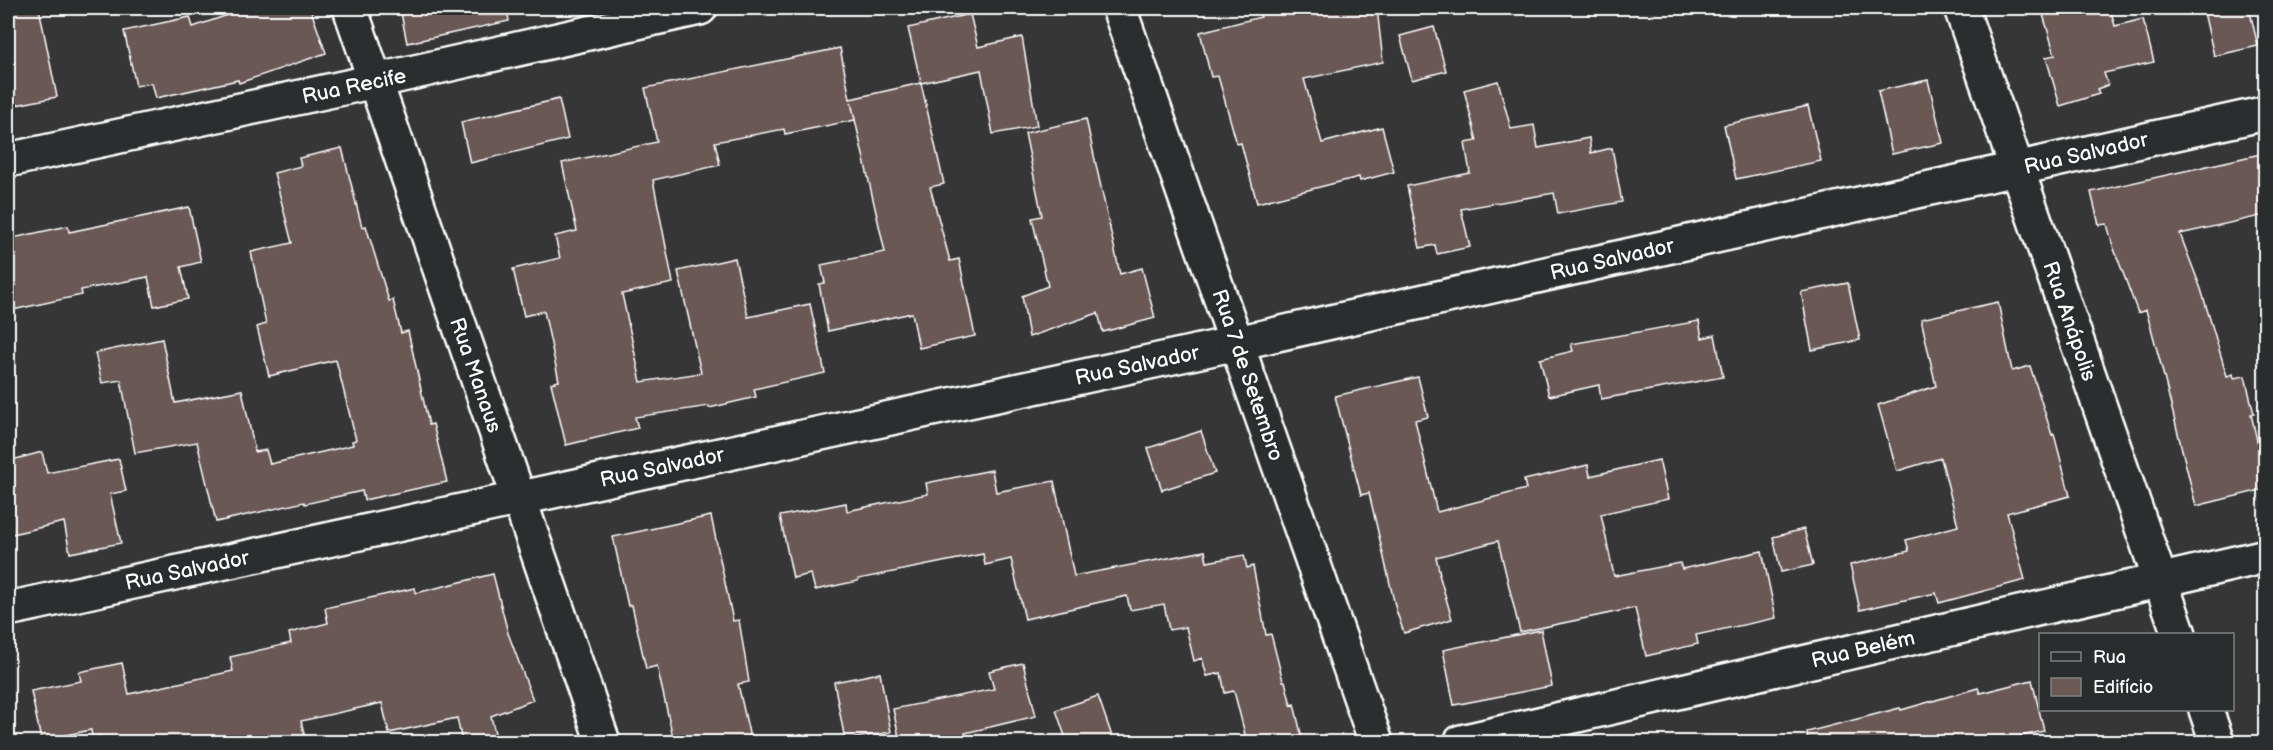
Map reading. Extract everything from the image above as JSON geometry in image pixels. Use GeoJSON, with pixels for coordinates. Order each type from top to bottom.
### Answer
{"type":"FeatureCollection","features":[{"type":"Feature","properties":{"kind":"street","name":"Rua Manaus"},"geometry":{"type":"LineString","coordinates":[[350,8],[603,742]]}},
{"type":"Feature","properties":{"kind":"street","name":"Rua Recife"},"geometry":{"type":"LineString","coordinates":[[8,160],[700,8]]}},
{"type":"Feature","properties":{"kind":"street","name":"Rua 7 de Setembro"},"geometry":{"type":"LineString","coordinates":[[1119,8],[1376,742]]}},
{"type":"Feature","properties":{"kind":"street","name":"Rua Anápolis"},"geometry":{"type":"LineString","coordinates":[[1961,8],[2179,633]]}},
{"type":"Feature","properties":{"kind":"street","name":"Rua Salvador"},"geometry":{"type":"LineString","coordinates":[[8,609],[1237,343],[2265,113]]}},
{"type":"Feature","properties":{"kind":"street","name":"Rua Belém"},"geometry":{"type":"LineString","coordinates":[[1461,742],[2265,556]]}},
{"type":"Feature","properties":{"kind":"street"},"geometry":{"type":"LineString","coordinates":[[2205,711],[2217,742]]}},
{"type":"Feature","properties":{"kind":"building"},"geometry":{"type":"Polygon","coordinates":[[[39,8],[57,97],[11,106],[8,89],[8,12],[39,8]]]}},
{"type":"Feature","properties":{"kind":"building"},"geometry":{"type":"Polygon","coordinates":[[[248,8],[310,8],[326,53],[239,83],[238,80],[156,98],[152,83],[136,86],[124,31],[190,17],[193,27],[248,8]]]}},
{"type":"Feature","properties":{"kind":"building"},"geometry":{"type":"Polygon","coordinates":[[[400,8],[507,8],[509,21],[407,43],[400,8]]]}},
{"type":"Feature","properties":{"kind":"building"},"geometry":{"type":"Polygon","coordinates":[[[1258,8],[1377,8],[1383,62],[1304,79],[1322,143],[1382,127],[1394,172],[1360,181],[1359,177],[1257,203],[1241,143],[1237,144],[1218,76],[1211,77],[1200,32],[1261,17],[1258,8]]]}},
{"type":"Feature","properties":{"kind":"building"},"geometry":{"type":"Polygon","coordinates":[[[2041,8],[2110,8],[2115,26],[2143,19],[2154,62],[2104,73],[2108,85],[2097,89],[2099,94],[2060,106],[2046,57],[2055,55],[2041,8]]]}},
{"type":"Feature","properties":{"kind":"building"},"geometry":{"type":"Polygon","coordinates":[[[2203,8],[2249,8],[2258,46],[2214,56],[2203,8]]]}},
{"type":"Feature","properties":{"kind":"building"},"geometry":{"type":"Polygon","coordinates":[[[970,14],[978,47],[1022,37],[1037,126],[993,134],[981,70],[921,83],[908,28],[970,14]]]}},
{"type":"Feature","properties":{"kind":"building"},"geometry":{"type":"Polygon","coordinates":[[[1434,27],[1446,71],[1412,80],[1400,36],[1434,27]]]}},
{"type":"Feature","properties":{"kind":"building"},"geometry":{"type":"Polygon","coordinates":[[[840,48],[850,99],[921,83],[944,184],[930,187],[950,261],[959,259],[975,336],[919,348],[912,313],[828,331],[819,284],[825,283],[821,265],[885,252],[851,102],[855,120],[785,134],[784,129],[715,142],[720,165],[653,180],[673,283],[622,294],[641,382],[701,373],[678,271],[735,258],[748,317],[810,304],[825,373],[754,389],[756,397],[709,408],[709,406],[635,417],[638,428],[566,445],[551,383],[559,381],[544,311],[524,316],[513,269],[560,258],[555,236],[577,231],[562,163],[657,142],[645,88],[840,48]]]}},
{"type":"Feature","properties":{"kind":"building"},"geometry":{"type":"Polygon","coordinates":[[[1928,80],[1943,143],[1892,154],[1878,91],[1928,80]]]}},
{"type":"Feature","properties":{"kind":"building"},"geometry":{"type":"Polygon","coordinates":[[[1498,81],[1511,129],[1534,125],[1538,148],[1589,138],[1591,153],[1612,148],[1622,202],[1558,214],[1554,193],[1461,209],[1470,247],[1437,254],[1435,245],[1420,248],[1407,186],[1470,173],[1465,143],[1477,141],[1464,90],[1498,81]]]}},
{"type":"Feature","properties":{"kind":"building"},"geometry":{"type":"Polygon","coordinates":[[[559,99],[568,139],[470,163],[461,122],[559,99]]]}},
{"type":"Feature","properties":{"kind":"building"},"geometry":{"type":"Polygon","coordinates":[[[1808,106],[1821,161],[1736,179],[1724,125],[1808,106]]]}},
{"type":"Feature","properties":{"kind":"building"},"geometry":{"type":"Polygon","coordinates":[[[1086,119],[1120,274],[1142,268],[1155,318],[1103,332],[1098,313],[1029,337],[1022,296],[1048,286],[1032,218],[1042,216],[1025,133],[1086,119]]]}},
{"type":"Feature","properties":{"kind":"building"},"geometry":{"type":"Polygon","coordinates":[[[342,148],[362,227],[366,226],[389,301],[393,300],[401,333],[408,331],[429,425],[433,424],[447,482],[364,500],[362,491],[216,522],[197,442],[135,453],[121,380],[102,383],[95,353],[162,339],[175,403],[242,390],[255,452],[266,450],[270,464],[353,445],[352,441],[356,440],[336,360],[269,376],[257,327],[266,324],[251,252],[292,243],[274,173],[301,166],[299,158],[342,148]]]}},
{"type":"Feature","properties":{"kind":"building"},"geometry":{"type":"Polygon","coordinates":[[[2265,153],[2265,215],[2180,234],[2201,289],[2227,376],[2233,374],[2234,378],[2245,376],[2265,476],[2265,489],[2196,506],[2146,310],[2138,313],[2107,224],[2099,225],[2091,192],[2265,153]]]}},
{"type":"Feature","properties":{"kind":"building"},"geometry":{"type":"Polygon","coordinates":[[[189,207],[201,262],[181,267],[188,299],[154,306],[148,277],[81,290],[82,295],[8,311],[8,239],[68,226],[69,232],[189,207]]]}},
{"type":"Feature","properties":{"kind":"building"},"geometry":{"type":"Polygon","coordinates":[[[1848,283],[1860,340],[1812,350],[1801,292],[1848,283]]]}},
{"type":"Feature","properties":{"kind":"building"},"geometry":{"type":"Polygon","coordinates":[[[1998,302],[2012,371],[2030,366],[2052,435],[2054,434],[2070,496],[2007,513],[2025,580],[1939,603],[1936,593],[1860,610],[1850,565],[1909,551],[1906,540],[1958,526],[1941,458],[1897,471],[1878,405],[1936,386],[1921,319],[1998,302]]]}},
{"type":"Feature","properties":{"kind":"building"},"geometry":{"type":"Polygon","coordinates":[[[1699,321],[1702,338],[1715,335],[1723,377],[1601,399],[1599,385],[1549,396],[1540,359],[1573,351],[1571,344],[1699,321]]]}},
{"type":"Feature","properties":{"kind":"building"},"geometry":{"type":"Polygon","coordinates":[[[1418,377],[1428,417],[1415,420],[1437,512],[1526,489],[1524,480],[1588,465],[1590,476],[1659,460],[1668,499],[1601,514],[1614,576],[1680,563],[1682,569],[1762,551],[1776,618],[1696,635],[1698,644],[1646,656],[1635,608],[1520,632],[1498,541],[1436,557],[1452,619],[1404,633],[1396,610],[1369,493],[1361,495],[1335,396],[1418,377]]]}},
{"type":"Feature","properties":{"kind":"building"},"geometry":{"type":"Polygon","coordinates":[[[1201,431],[1215,473],[1162,490],[1148,448],[1201,431]]]}},
{"type":"Feature","properties":{"kind":"building"},"geometry":{"type":"Polygon","coordinates":[[[42,452],[47,473],[119,459],[126,491],[110,494],[121,543],[70,553],[64,522],[8,535],[8,461],[42,452]]]}},
{"type":"Feature","properties":{"kind":"building"},"geometry":{"type":"Polygon","coordinates":[[[992,470],[996,492],[1054,481],[1074,576],[1205,551],[1207,562],[1244,555],[1247,568],[1253,566],[1266,635],[1271,634],[1283,681],[1285,681],[1291,705],[1294,704],[1303,742],[1247,742],[1234,691],[1225,693],[1221,673],[1207,676],[1202,658],[1194,661],[1186,627],[1169,630],[1164,604],[1130,610],[1127,596],[1025,619],[1011,559],[985,565],[983,554],[815,590],[811,574],[793,578],[780,516],[846,503],[847,511],[928,494],[926,483],[992,470]]]}},
{"type":"Feature","properties":{"kind":"building"},"geometry":{"type":"Polygon","coordinates":[[[711,516],[733,621],[739,620],[749,682],[738,684],[751,742],[674,742],[657,666],[646,669],[632,605],[628,606],[613,537],[711,516]]]}},
{"type":"Feature","properties":{"kind":"building"},"geometry":{"type":"Polygon","coordinates":[[[1804,529],[1813,565],[1781,572],[1773,537],[1804,529]]]}},
{"type":"Feature","properties":{"kind":"building"},"geometry":{"type":"Polygon","coordinates":[[[493,574],[508,633],[533,700],[491,716],[497,742],[462,742],[457,718],[389,733],[382,703],[301,721],[306,742],[102,742],[100,736],[92,738],[91,730],[41,740],[31,691],[81,681],[79,672],[122,663],[129,694],[233,671],[230,657],[291,643],[289,633],[328,623],[325,608],[415,588],[416,593],[493,574]]]}},
{"type":"Feature","properties":{"kind":"building"},"geometry":{"type":"Polygon","coordinates":[[[1541,630],[1552,686],[1454,705],[1443,650],[1541,630]]]}},
{"type":"Feature","properties":{"kind":"building"},"geometry":{"type":"Polygon","coordinates":[[[1023,663],[1036,716],[965,733],[967,742],[900,742],[893,709],[994,689],[989,671],[1023,663]]]}},
{"type":"Feature","properties":{"kind":"building"},"geometry":{"type":"Polygon","coordinates":[[[880,673],[891,732],[845,740],[834,682],[880,673]]]}},
{"type":"Feature","properties":{"kind":"building"},"geometry":{"type":"Polygon","coordinates":[[[2032,680],[2044,731],[1994,742],[1808,742],[1807,732],[1900,708],[1901,710],[1978,688],[1980,693],[2032,680]]]}},
{"type":"Feature","properties":{"kind":"building"},"geometry":{"type":"Polygon","coordinates":[[[1098,696],[1114,742],[1067,742],[1056,710],[1098,696]]]}}]}
